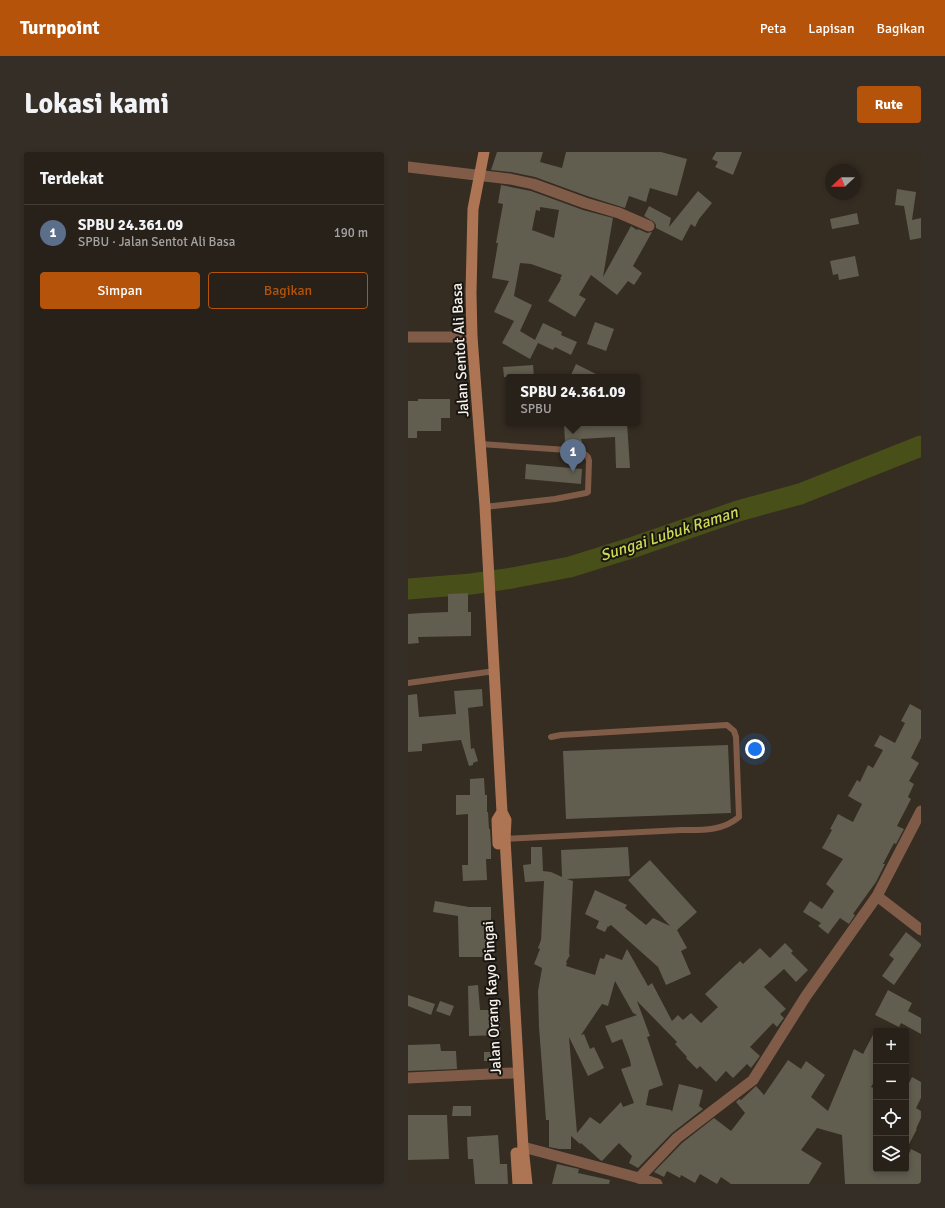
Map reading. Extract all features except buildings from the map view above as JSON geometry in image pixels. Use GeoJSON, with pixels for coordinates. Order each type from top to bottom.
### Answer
{"type":"FeatureCollection","features":[{"type":"Feature","properties":{"kind":"main road","name":"Jalan Sentot Ali Basa"},"geometry":{"type":"LineString","coordinates":[[484,152],[473,208],[471,293],[472,336],[491,593]]}},
{"type":"Feature","properties":{"kind":"main road","name":"Jalan Orang Kayo Pingai"},"geometry":{"type":"LineString","coordinates":[[491,593],[502,812],[506,820],[505,839],[523,1147],[527,1184]]}},
{"type":"Feature","properties":{"kind":"main road","name":"Jalan Orang Kayo Pingai"},"geometry":{"type":"LineString","coordinates":[[502,812],[497,820],[518,1184]]}},
{"type":"Feature","properties":{"kind":"street"},"geometry":{"type":"LineString","coordinates":[[408,167],[510,179],[533,184],[585,203],[619,213],[649,226]]}},
{"type":"Feature","properties":{"kind":"street"},"geometry":{"type":"LineString","coordinates":[[408,337],[472,336]]}},
{"type":"Feature","properties":{"kind":"street"},"geometry":{"type":"LineString","coordinates":[[639,1178],[677,1138],[754,1080],[806,996],[877,896],[921,811]]}},
{"type":"Feature","properties":{"kind":"street"},"geometry":{"type":"LineString","coordinates":[[877,896],[921,930]]}},
{"type":"Feature","properties":{"kind":"street"},"geometry":{"type":"LineString","coordinates":[[408,1078],[512,1073]]}},
{"type":"Feature","properties":{"kind":"street"},"geometry":{"type":"LineString","coordinates":[[523,1147],[657,1184]]}},
{"type":"Feature","properties":{"kind":"lane"},"geometry":{"type":"LineString","coordinates":[[480,444],[568,450],[586,455],[589,461],[588,492],[586,493],[556,499],[485,507]]}},
{"type":"Feature","properties":{"kind":"lane"},"geometry":{"type":"LineString","coordinates":[[408,683],[495,671]]}},
{"type":"Feature","properties":{"kind":"lane"},"geometry":{"type":"LineString","coordinates":[[505,839],[708,830],[729,824],[739,817],[736,737],[734,731],[727,724],[561,735],[552,737]]}},
{"type":"Feature","properties":{"kind":"waterway","name":"Sungai Lubuk Raman"},"geometry":{"type":"LineString","coordinates":[[408,589],[471,584],[570,567],[634,547],[738,511],[800,494],[921,446]]}},
{"type":"Feature","properties":{"kind":"place","name":"SPBU 24.361.09"},"geometry":{"type":"Point","coordinates":[573,472]}}]}
